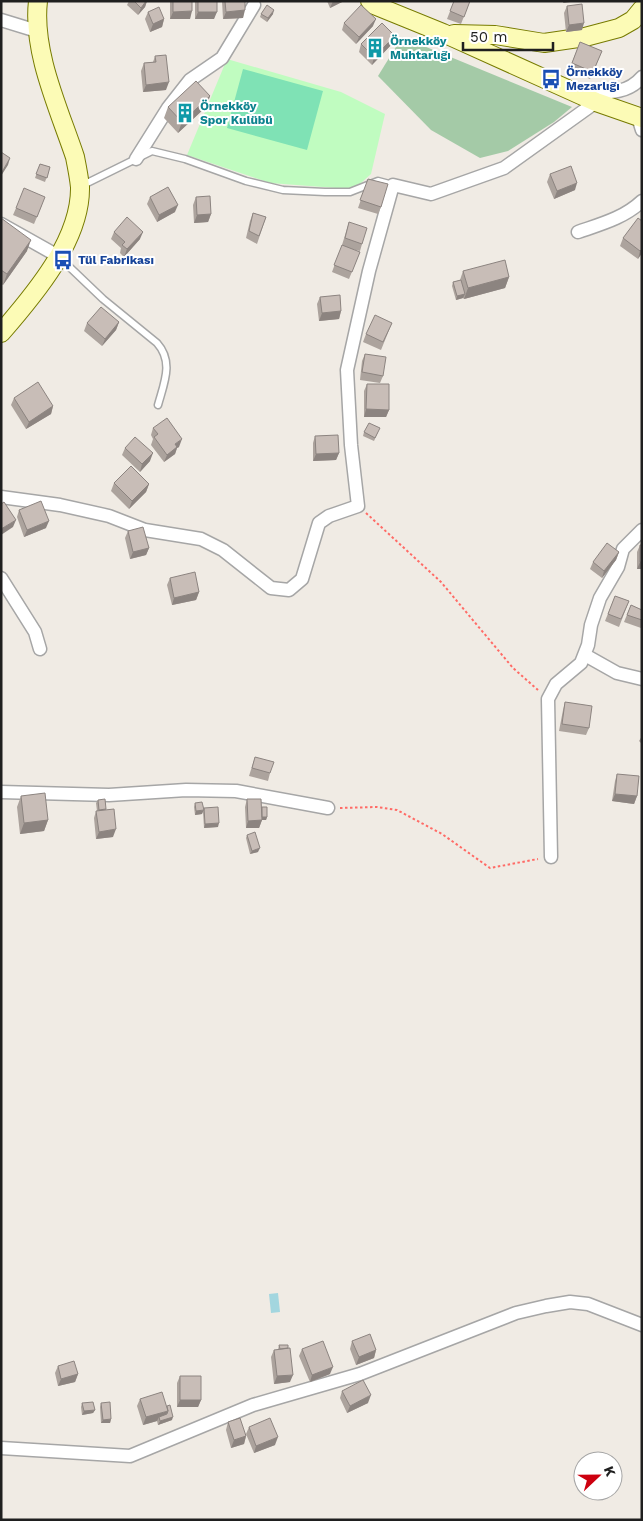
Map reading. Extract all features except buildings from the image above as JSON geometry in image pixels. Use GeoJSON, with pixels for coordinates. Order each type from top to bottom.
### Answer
{"type":"FeatureCollection","features":[{"type":"Feature","properties":{"kind":"street"},"geometry":{"type":"LineString","coordinates":[[1,333],[35,294],[58,256],[75,219],[80,187],[74,157],[43,60],[37,31],[38,1]]}},
{"type":"Feature","properties":{"kind":"street"},"geometry":{"type":"LineString","coordinates":[[370,1],[374,6],[443,34],[640,122]]}},
{"type":"Feature","properties":{"kind":"street"},"geometry":{"type":"LineString","coordinates":[[136,159],[168,108],[190,80],[222,58],[254,5]]}},
{"type":"Feature","properties":{"kind":"street"},"geometry":{"type":"LineString","coordinates":[[443,34],[496,35],[544,43],[585,37],[619,28],[633,20],[642,9]]}},
{"type":"Feature","properties":{"kind":"street"},"geometry":{"type":"LineString","coordinates":[[1,20],[28,30],[37,31]]}},
{"type":"Feature","properties":{"kind":"street"},"geometry":{"type":"LineString","coordinates":[[575,93],[617,92],[629,88],[642,77]]}},
{"type":"Feature","properties":{"kind":"street"},"geometry":{"type":"LineString","coordinates":[[1,497],[60,505],[109,516],[145,530],[200,539],[223,550],[271,588],[289,590],[302,579],[319,523],[328,516],[358,506],[351,445],[347,370],[369,271],[393,185],[431,194],[504,168],[596,102]]}},
{"type":"Feature","properties":{"kind":"street"},"geometry":{"type":"LineString","coordinates":[[578,232],[611,221],[629,212],[642,201]]}},
{"type":"Feature","properties":{"kind":"street"},"geometry":{"type":"LineString","coordinates":[[1,224],[58,256]]}},
{"type":"Feature","properties":{"kind":"street"},"geometry":{"type":"LineString","coordinates":[[551,857],[548,699],[556,684],[581,663],[600,598],[618,567],[623,549],[642,530]]}},
{"type":"Feature","properties":{"kind":"street"},"geometry":{"type":"LineString","coordinates":[[1,578],[35,632],[40,649]]}},
{"type":"Feature","properties":{"kind":"street"},"geometry":{"type":"LineString","coordinates":[[585,654],[617,674],[642,679]]}},
{"type":"Feature","properties":{"kind":"street"},"geometry":{"type":"LineString","coordinates":[[1,792],[110,795],[186,790],[236,791],[328,808]]}},
{"type":"Feature","properties":{"kind":"street"},"geometry":{"type":"LineString","coordinates":[[1,1448],[130,1456],[253,1405],[360,1374],[516,1313],[546,1306],[570,1302],[588,1304],[642,1325]]}},
{"type":"Feature","properties":{"kind":"lane"},"geometry":{"type":"LineString","coordinates":[[80,187],[152,151],[185,159],[246,181],[283,190],[350,192],[378,180],[393,185]]}},
{"type":"Feature","properties":{"kind":"lane"},"geometry":{"type":"LineString","coordinates":[[58,256],[98,295],[157,343],[164,352],[168,369],[158,405]]}},
{"type":"Feature","properties":{"kind":"path"},"geometry":{"type":"LineString","coordinates":[[358,506],[441,582],[513,668],[548,699]]}},
{"type":"Feature","properties":{"kind":"path"},"geometry":{"type":"LineString","coordinates":[[328,808],[377,807],[397,810],[442,834],[490,868],[551,857]]}},
{"type":"Feature","properties":{"kind":"green space"},"geometry":{"type":"Polygon","coordinates":[[[402,37],[572,107],[554,122],[508,151],[480,158],[431,130],[378,76],[402,37]]]}},
{"type":"Feature","properties":{"kind":"green space"},"geometry":{"type":"Polygon","coordinates":[[[227,59],[341,92],[385,114],[371,174],[361,183],[349,189],[270,183],[187,155],[227,59]]]}},
{"type":"Feature","properties":{"kind":"green space"},"geometry":{"type":"Polygon","coordinates":[[[243,69],[323,91],[307,150],[227,128],[243,69]]]}},
{"type":"Feature","properties":{"kind":"water"},"geometry":{"type":"Polygon","coordinates":[[[278,1293],[280,1312],[271,1313],[269,1294],[278,1293]]]}},
{"type":"Feature","properties":{"kind":"place","name":"Örnekköy Muhtarlığı"},"geometry":{"type":"Point","coordinates":[375,48]}},
{"type":"Feature","properties":{"kind":"place","name":"Örnekköy Mezarlığı"},"geometry":{"type":"Point","coordinates":[551,79]}},
{"type":"Feature","properties":{"kind":"place","name":"Örnekköy Spor Kulübü"},"geometry":{"type":"Point","coordinates":[185,113]}},
{"type":"Feature","properties":{"kind":"place","name":"Tül Fabrikası"},"geometry":{"type":"Point","coordinates":[63,260]}}]}
